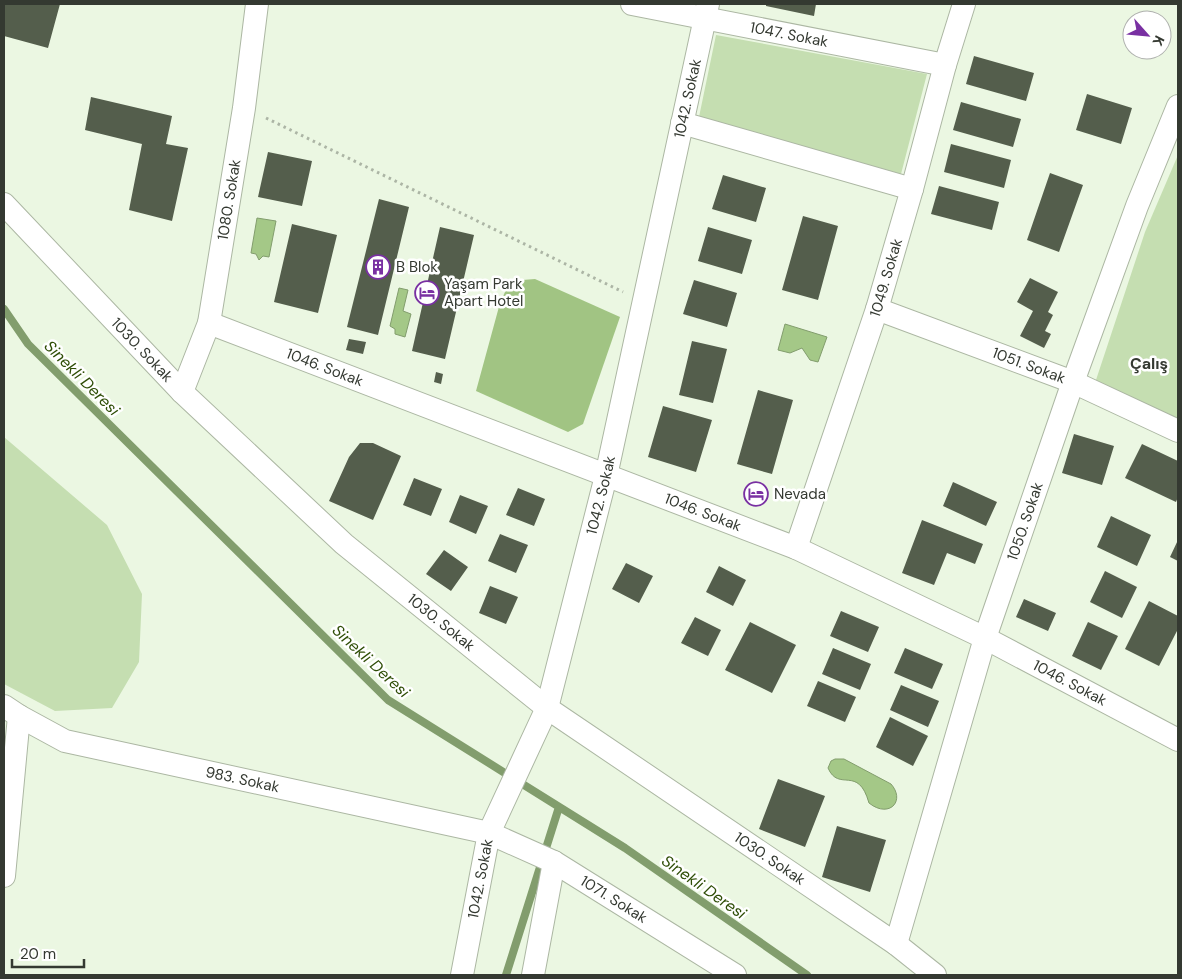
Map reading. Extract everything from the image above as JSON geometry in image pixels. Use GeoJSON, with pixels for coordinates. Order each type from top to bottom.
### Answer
{"type":"FeatureCollection","features":[{"type":"Feature","properties":{"kind":"street","name":"1080. Sokak"},"geometry":{"type":"LineString","coordinates":[[182,392],[209,323],[244,108],[257,4]]}},
{"type":"Feature","properties":{"kind":"street","name":"1047. Sokak"},"geometry":{"type":"LineString","coordinates":[[632,4],[707,11],[945,65]]}},
{"type":"Feature","properties":{"kind":"street","name":"1049. Sokak"},"geometry":{"type":"LineString","coordinates":[[796,548],[877,310],[945,65],[964,4]]}},
{"type":"Feature","properties":{"kind":"street","name":"1042. Sokak"},"geometry":{"type":"LineString","coordinates":[[462,975],[489,833],[547,708],[606,476],[707,11]]}},
{"type":"Feature","properties":{"kind":"street","name":"1050. Sokak"},"geometry":{"type":"LineString","coordinates":[[896,944],[985,638],[1073,382],[1137,206],[1177,112]]}},
{"type":"Feature","properties":{"kind":"street"},"geometry":{"type":"LineString","coordinates":[[682,123],[912,189]]}},
{"type":"Feature","properties":{"kind":"street","name":"1030. Sokak"},"geometry":{"type":"LineString","coordinates":[[4,204],[182,392],[344,544],[547,708],[896,944],[934,975]]}},
{"type":"Feature","properties":{"kind":"street","name":"1051. Sokak"},"geometry":{"type":"LineString","coordinates":[[877,310],[1073,382],[1178,431]]}},
{"type":"Feature","properties":{"kind":"street","name":"1046. Sokak"},"geometry":{"type":"LineString","coordinates":[[209,323],[796,548],[985,638],[1178,740]]}},
{"type":"Feature","properties":{"kind":"street"},"geometry":{"type":"LineString","coordinates":[[4,876],[12,711]]}},
{"type":"Feature","properties":{"kind":"street","name":"983. Sokak"},"geometry":{"type":"LineString","coordinates":[[12,711],[65,741],[489,833]]}},
{"type":"Feature","properties":{"kind":"street","name":"1071. Sokak"},"geometry":{"type":"LineString","coordinates":[[489,833],[554,862],[735,975]]}},
{"type":"Feature","properties":{"kind":"street"},"geometry":{"type":"LineString","coordinates":[[533,975],[554,862]]}},
{"type":"Feature","properties":{"kind":"path"},"geometry":{"type":"LineString","coordinates":[[244,108],[643,302]]}},
{"type":"Feature","properties":{"kind":"shaded area"},"geometry":{"type":"Polygon","coordinates":[[[716,35],[927,74],[901,174],[699,117],[716,35]]]}},
{"type":"Feature","properties":{"kind":"shaded area"},"geometry":{"type":"Polygon","coordinates":[[[1178,155],[1178,420],[1095,383],[1145,232],[1178,155]]]}},
{"type":"Feature","properties":{"kind":"shaded area"},"geometry":{"type":"Polygon","coordinates":[[[257,218],[276,221],[269,257],[263,256],[259,260],[256,254],[251,253],[257,218]]]}},
{"type":"Feature","properties":{"kind":"shaded area"},"geometry":{"type":"Polygon","coordinates":[[[535,279],[620,317],[583,424],[568,432],[476,391],[500,303],[510,281],[535,279]]]}},
{"type":"Feature","properties":{"kind":"shaded area"},"geometry":{"type":"Polygon","coordinates":[[[399,288],[408,290],[403,311],[411,314],[405,337],[395,334],[395,329],[390,326],[399,288]]]}},
{"type":"Feature","properties":{"kind":"shaded area"},"geometry":{"type":"Polygon","coordinates":[[[785,324],[827,337],[818,362],[810,360],[802,348],[790,353],[778,350],[785,324]]]}},
{"type":"Feature","properties":{"kind":"shaded area"},"geometry":{"type":"Polygon","coordinates":[[[4,437],[107,525],[142,594],[139,662],[112,708],[55,711],[4,684],[4,437]]]}},
{"type":"Feature","properties":{"kind":"shaded area"},"geometry":{"type":"Polygon","coordinates":[[[844,759],[891,784],[897,796],[893,806],[889,809],[876,807],[869,803],[865,791],[860,785],[854,781],[838,779],[832,775],[828,768],[831,761],[844,759]]]}},
{"type":"Feature","properties":{"kind":"building"},"geometry":{"type":"Polygon","coordinates":[[[4,4],[60,4],[48,48],[4,36],[4,4]]]}},
{"type":"Feature","properties":{"kind":"building"},"geometry":{"type":"Polygon","coordinates":[[[766,4],[816,4],[814,16],[766,6],[766,4]]]}},
{"type":"Feature","properties":{"kind":"building"},"geometry":{"type":"Polygon","coordinates":[[[974,56],[1034,73],[1026,101],[966,84],[974,56]]]}},
{"type":"Feature","properties":{"kind":"building"},"geometry":{"type":"Polygon","coordinates":[[[1087,94],[1132,108],[1121,144],[1076,130],[1087,94]]]}},
{"type":"Feature","properties":{"kind":"building"},"geometry":{"type":"Polygon","coordinates":[[[91,97],[172,116],[166,144],[188,148],[172,221],[129,210],[142,144],[85,130],[91,97]]]}},
{"type":"Feature","properties":{"kind":"building"},"geometry":{"type":"Polygon","coordinates":[[[961,102],[1021,119],[1013,147],[953,130],[961,102]]]}},
{"type":"Feature","properties":{"kind":"building"},"geometry":{"type":"Polygon","coordinates":[[[951,144],[1011,160],[1004,188],[944,172],[951,144]]]}},
{"type":"Feature","properties":{"kind":"building"},"geometry":{"type":"Polygon","coordinates":[[[268,152],[312,161],[302,206],[258,197],[268,152]]]}},
{"type":"Feature","properties":{"kind":"building"},"geometry":{"type":"Polygon","coordinates":[[[1050,173],[1083,185],[1059,252],[1027,240],[1050,173]]]}},
{"type":"Feature","properties":{"kind":"building"},"geometry":{"type":"Polygon","coordinates":[[[723,175],[766,188],[756,222],[712,209],[723,175]]]}},
{"type":"Feature","properties":{"kind":"building"},"geometry":{"type":"Polygon","coordinates":[[[939,186],[999,202],[992,230],[931,214],[939,186]]]}},
{"type":"Feature","properties":{"kind":"building","name":"B Blok"},"geometry":{"type":"Polygon","coordinates":[[[379,199],[409,207],[378,335],[347,327],[379,199]]]}},
{"type":"Feature","properties":{"kind":"building"},"geometry":{"type":"Polygon","coordinates":[[[803,216],[838,226],[818,300],[782,290],[803,216]]]}},
{"type":"Feature","properties":{"kind":"building"},"geometry":{"type":"Polygon","coordinates":[[[292,224],[337,235],[318,313],[274,302],[292,224]]]}},
{"type":"Feature","properties":{"kind":"building"},"geometry":{"type":"Polygon","coordinates":[[[440,227],[474,235],[445,359],[412,351],[440,227]]]}},
{"type":"Feature","properties":{"kind":"building"},"geometry":{"type":"Polygon","coordinates":[[[708,227],[752,240],[742,274],[698,261],[708,227]]]}},
{"type":"Feature","properties":{"kind":"building"},"geometry":{"type":"Polygon","coordinates":[[[1030,278],[1058,292],[1048,312],[1053,315],[1045,331],[1051,334],[1044,348],[1020,336],[1033,311],[1017,302],[1030,278]]]}},
{"type":"Feature","properties":{"kind":"building"},"geometry":{"type":"Polygon","coordinates":[[[694,280],[737,293],[727,327],[683,314],[694,280]]]}},
{"type":"Feature","properties":{"kind":"building"},"geometry":{"type":"Polygon","coordinates":[[[349,339],[366,342],[363,354],[346,350],[349,339]]]}},
{"type":"Feature","properties":{"kind":"building"},"geometry":{"type":"Polygon","coordinates":[[[692,341],[727,349],[713,403],[679,395],[692,341]]]}},
{"type":"Feature","properties":{"kind":"building"},"geometry":{"type":"Polygon","coordinates":[[[436,372],[443,374],[441,384],[434,382],[436,372]]]}},
{"type":"Feature","properties":{"kind":"building"},"geometry":{"type":"Polygon","coordinates":[[[758,390],[793,400],[772,474],[737,464],[758,390]]]}},
{"type":"Feature","properties":{"kind":"building"},"geometry":{"type":"Polygon","coordinates":[[[663,406],[712,420],[696,472],[648,457],[663,406]]]}},
{"type":"Feature","properties":{"kind":"building"},"geometry":{"type":"Polygon","coordinates":[[[1074,434],[1114,446],[1102,485],[1062,473],[1074,434]]]}},
{"type":"Feature","properties":{"kind":"building"},"geometry":{"type":"Polygon","coordinates":[[[360,443],[373,443],[401,456],[373,520],[329,501],[349,457],[360,443]]]}},
{"type":"Feature","properties":{"kind":"building"},"geometry":{"type":"Polygon","coordinates":[[[1142,444],[1178,461],[1178,497],[1176,502],[1125,478],[1142,444]]]}},
{"type":"Feature","properties":{"kind":"building"},"geometry":{"type":"Polygon","coordinates":[[[414,478],[442,489],[431,516],[403,505],[414,478]]]}},
{"type":"Feature","properties":{"kind":"building"},"geometry":{"type":"Polygon","coordinates":[[[953,482],[997,502],[986,526],[943,506],[953,482]]]}},
{"type":"Feature","properties":{"kind":"building"},"geometry":{"type":"Polygon","coordinates":[[[518,488],[545,499],[534,526],[506,515],[518,488]]]}},
{"type":"Feature","properties":{"kind":"building"},"geometry":{"type":"Polygon","coordinates":[[[460,495],[488,506],[476,534],[449,522],[460,495]]]}},
{"type":"Feature","properties":{"kind":"building"},"geometry":{"type":"Polygon","coordinates":[[[1111,516],[1151,535],[1137,566],[1097,547],[1111,516]]]}},
{"type":"Feature","properties":{"kind":"building"},"geometry":{"type":"Polygon","coordinates":[[[922,520],[983,544],[975,564],[947,553],[934,585],[902,573],[922,520]]]}},
{"type":"Feature","properties":{"kind":"building"},"geometry":{"type":"Polygon","coordinates":[[[500,534],[528,545],[516,573],[488,561],[500,534]]]}},
{"type":"Feature","properties":{"kind":"building"},"geometry":{"type":"Polygon","coordinates":[[[1178,540],[1178,561],[1170,557],[1178,540]]]}},
{"type":"Feature","properties":{"kind":"building"},"geometry":{"type":"Polygon","coordinates":[[[444,550],[468,567],[451,591],[426,574],[444,550]]]}},
{"type":"Feature","properties":{"kind":"building"},"geometry":{"type":"Polygon","coordinates":[[[626,563],[653,576],[639,603],[612,589],[626,563]]]}},
{"type":"Feature","properties":{"kind":"building"},"geometry":{"type":"Polygon","coordinates":[[[719,566],[746,580],[733,606],[706,592],[719,566]]]}},
{"type":"Feature","properties":{"kind":"building"},"geometry":{"type":"Polygon","coordinates":[[[1105,571],[1137,587],[1122,618],[1090,602],[1105,571]]]}},
{"type":"Feature","properties":{"kind":"building"},"geometry":{"type":"Polygon","coordinates":[[[490,586],[518,597],[506,624],[479,613],[490,586]]]}},
{"type":"Feature","properties":{"kind":"building"},"geometry":{"type":"Polygon","coordinates":[[[1024,599],[1056,613],[1048,631],[1016,617],[1024,599]]]}},
{"type":"Feature","properties":{"kind":"building"},"geometry":{"type":"Polygon","coordinates":[[[1149,601],[1178,616],[1178,629],[1159,666],[1125,649],[1149,601]]]}},
{"type":"Feature","properties":{"kind":"building"},"geometry":{"type":"Polygon","coordinates":[[[841,611],[879,627],[868,652],[830,636],[841,611]]]}},
{"type":"Feature","properties":{"kind":"building"},"geometry":{"type":"Polygon","coordinates":[[[695,617],[721,630],[708,656],[681,643],[695,617]]]}},
{"type":"Feature","properties":{"kind":"building"},"geometry":{"type":"Polygon","coordinates":[[[750,622],[796,645],[772,693],[725,670],[750,622]]]}},
{"type":"Feature","properties":{"kind":"building"},"geometry":{"type":"Polygon","coordinates":[[[1088,622],[1118,636],[1101,670],[1072,656],[1088,622]]]}},
{"type":"Feature","properties":{"kind":"building"},"geometry":{"type":"Polygon","coordinates":[[[833,648],[871,664],[860,690],[822,674],[833,648]]]}},
{"type":"Feature","properties":{"kind":"building"},"geometry":{"type":"Polygon","coordinates":[[[905,648],[943,664],[932,689],[894,673],[905,648]]]}},
{"type":"Feature","properties":{"kind":"building"},"geometry":{"type":"Polygon","coordinates":[[[818,681],[856,697],[845,722],[807,706],[818,681]]]}},
{"type":"Feature","properties":{"kind":"building"},"geometry":{"type":"Polygon","coordinates":[[[901,685],[939,701],[928,727],[890,710],[901,685]]]}},
{"type":"Feature","properties":{"kind":"building"},"geometry":{"type":"Polygon","coordinates":[[[890,717],[928,736],[913,766],[876,747],[890,717]]]}},
{"type":"Feature","properties":{"kind":"building"},"geometry":{"type":"Polygon","coordinates":[[[778,779],[825,796],[805,847],[759,829],[778,779]]]}},
{"type":"Feature","properties":{"kind":"building"},"geometry":{"type":"Polygon","coordinates":[[[837,826],[886,840],[870,892],[822,877],[837,826]]]}},
{"type":"Feature","properties":{"kind":"waterway","name":"Sinekli Deresi"},"geometry":{"type":"LineString","coordinates":[[4,309],[28,344],[388,700],[625,848],[807,975]]}},
{"type":"Feature","properties":{"kind":"waterway"},"geometry":{"type":"LineString","coordinates":[[506,975],[559,807]]}},
{"type":"Feature","properties":{"kind":"place","name":"B Blok"},"geometry":{"type":"Point","coordinates":[378,267]}},
{"type":"Feature","properties":{"kind":"place","name":"Yaşam Park Apart Hotel"},"geometry":{"type":"Point","coordinates":[427,293]}},
{"type":"Feature","properties":{"kind":"place","name":"Nevada"},"geometry":{"type":"Point","coordinates":[756,494]}},
{"type":"Feature","properties":{"kind":"district","name":"Çalış"},"geometry":{"type":"Point","coordinates":[1149,363]}}]}
